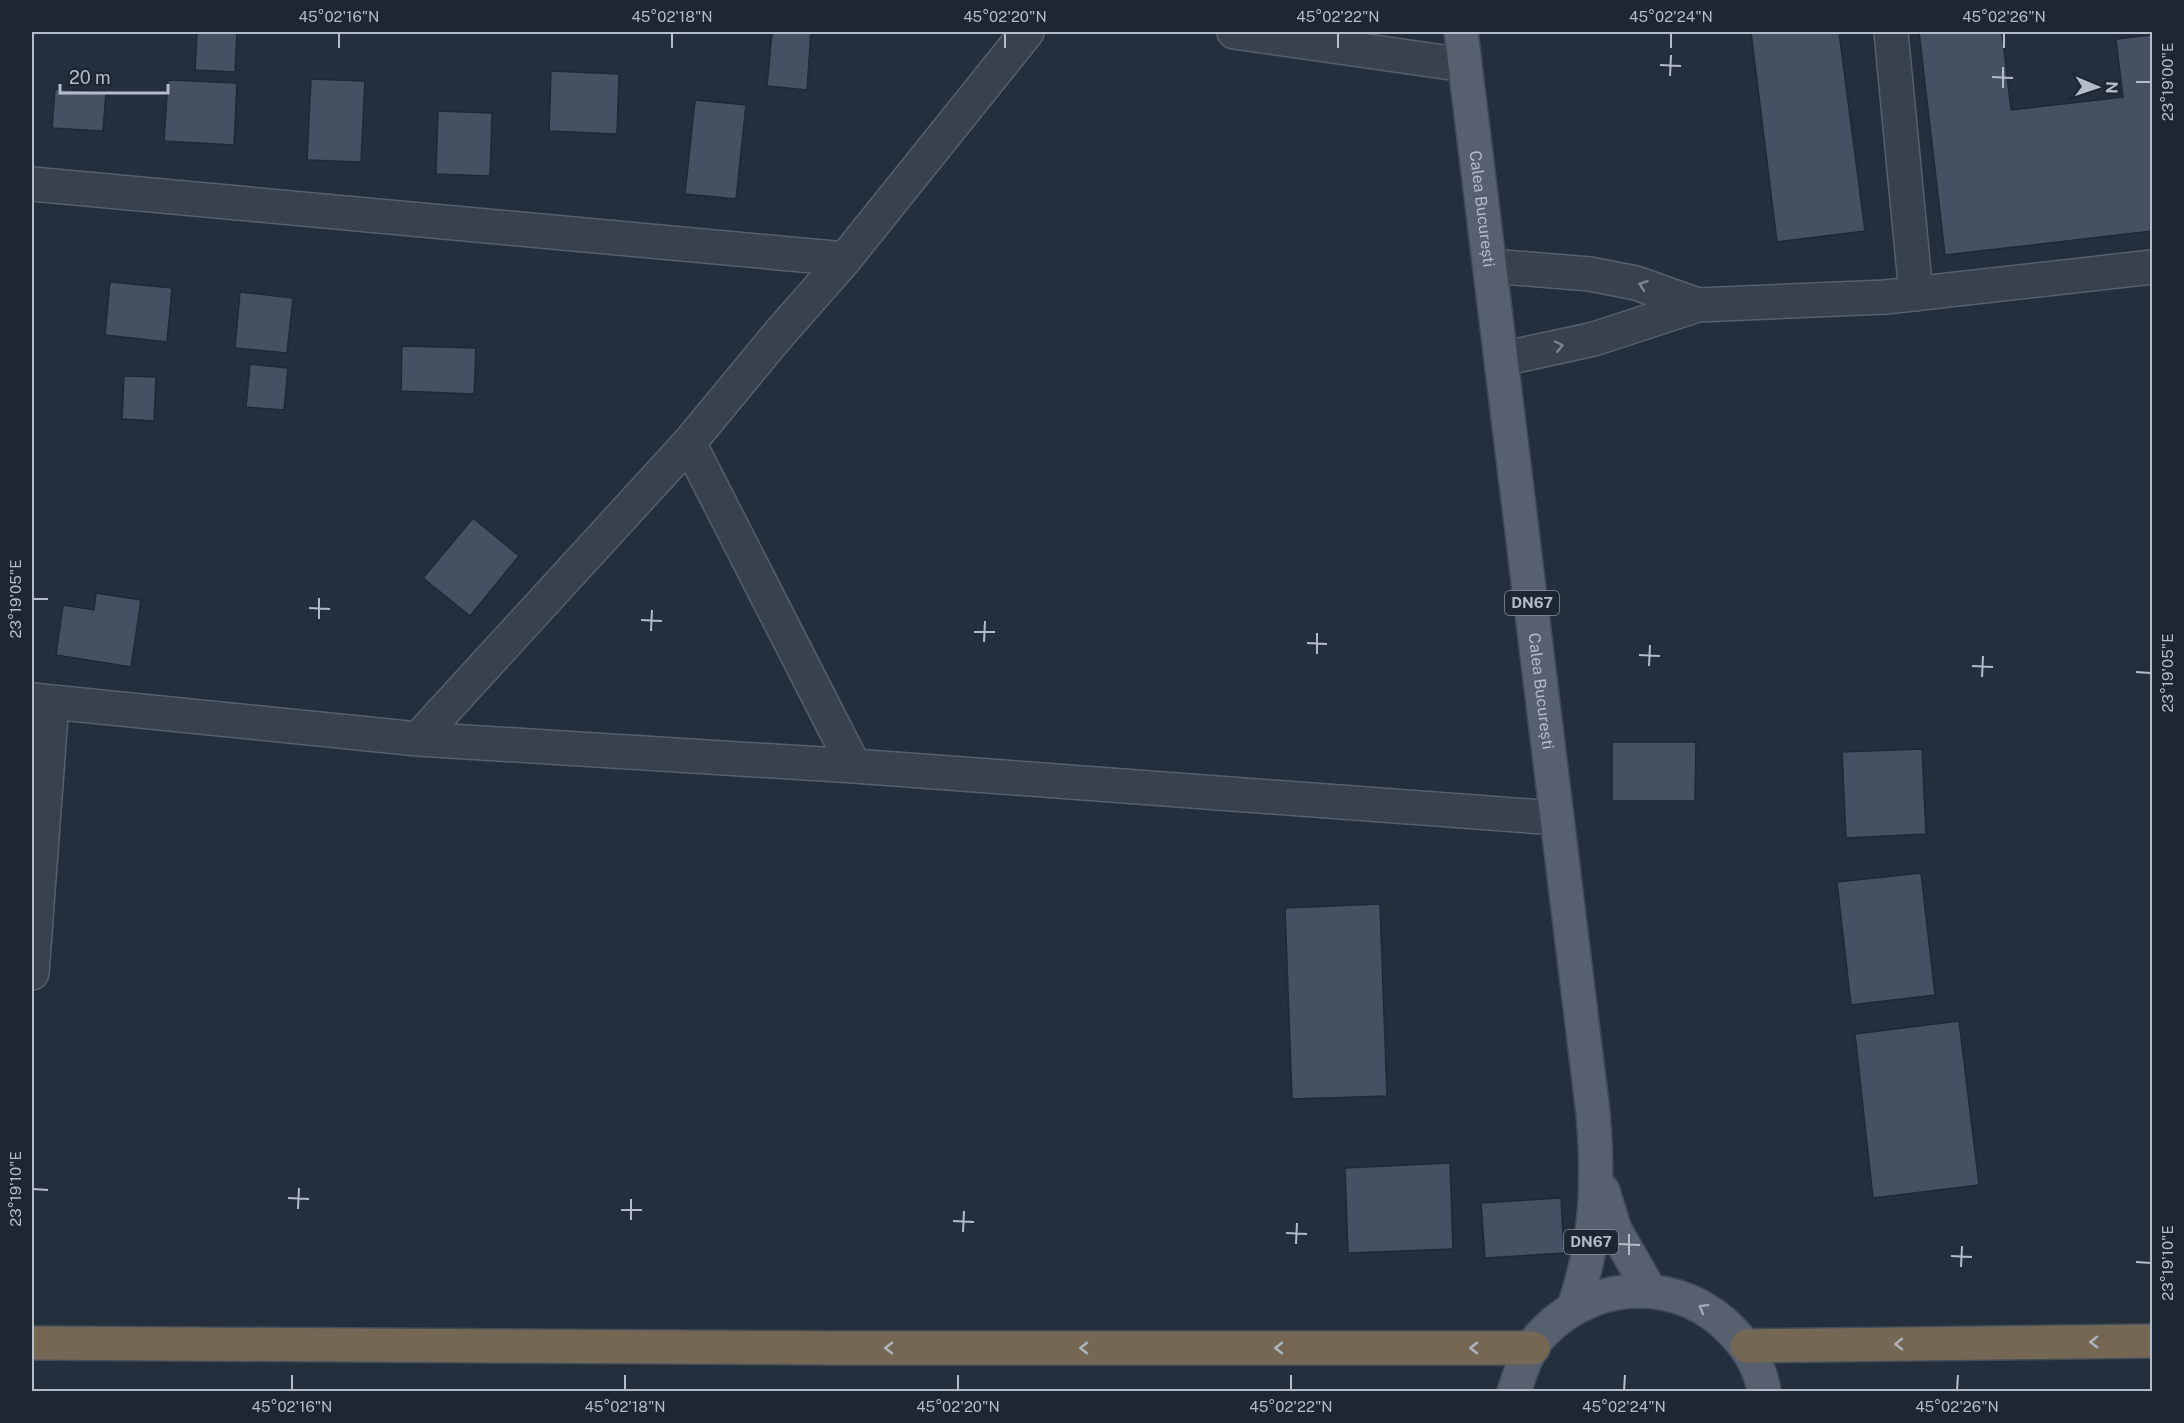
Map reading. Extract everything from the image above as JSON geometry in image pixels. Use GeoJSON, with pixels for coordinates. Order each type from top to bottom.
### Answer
{"type":"FeatureCollection","features":[{"type":"Feature","properties":{"kind":"highway"},"geometry":{"type":"LineString","coordinates":[[1747,1346],[2152,1341]]}},
{"type":"Feature","properties":{"kind":"highway"},"geometry":{"type":"LineString","coordinates":[[32,1343],[840,1348],[1533,1348]]}},
{"type":"Feature","properties":{"kind":"main road","name":"Calea București"},"geometry":{"type":"LineString","coordinates":[[1461,32],[1491,266],[1598,1175],[1615,1230],[1649,1290]]}},
{"type":"Feature","properties":{"kind":"main road","name":"Calea București"},"geometry":{"type":"LineString","coordinates":[[1574,1307],[1584,1277],[1593,1233],[1598,1175]]}},
{"type":"Feature","properties":{"kind":"main road"},"geometry":{"type":"LineString","coordinates":[[1514,1392],[1522,1363],[1544,1331],[1574,1307],[1611,1292],[1649,1290],[1687,1298],[1720,1318],[1747,1346],[1763,1382],[1764,1392]]}},
{"type":"Feature","properties":{"kind":"street"},"geometry":{"type":"LineString","coordinates":[[418,739],[689,443],[779,334],[845,259],[1027,32]]}},
{"type":"Feature","properties":{"kind":"street"},"geometry":{"type":"LineString","coordinates":[[1234,32],[1465,65]]}},
{"type":"Feature","properties":{"kind":"street"},"geometry":{"type":"LineString","coordinates":[[1891,32],[1916,294]]}},
{"type":"Feature","properties":{"kind":"street"},"geometry":{"type":"LineString","coordinates":[[32,184],[845,259]]}},
{"type":"Feature","properties":{"kind":"street"},"geometry":{"type":"LineString","coordinates":[[1491,266],[1590,274],[1636,283],[1698,305]]}},
{"type":"Feature","properties":{"kind":"street"},"geometry":{"type":"LineString","coordinates":[[1502,359],[1594,339],[1698,305],[1916,294],[2152,267]]}},
{"type":"Feature","properties":{"kind":"street"},"geometry":{"type":"LineString","coordinates":[[689,443],[854,766]]}},
{"type":"Feature","properties":{"kind":"street"},"geometry":{"type":"LineString","coordinates":[[32,973],[42,701],[418,739],[854,766],[1556,818]]}},
{"type":"Feature","properties":{"kind":"building"},"geometry":{"type":"Polygon","coordinates":[[[197,32],[237,32],[235,72],[195,70],[197,32]]]}},
{"type":"Feature","properties":{"kind":"building"},"geometry":{"type":"Polygon","coordinates":[[[772,32],[811,32],[807,90],[767,86],[772,32]]]}},
{"type":"Feature","properties":{"kind":"building"},"geometry":{"type":"Polygon","coordinates":[[[1751,32],[1839,32],[1865,231],[1777,242],[1751,32]]]}},
{"type":"Feature","properties":{"kind":"building"},"geometry":{"type":"Polygon","coordinates":[[[1919,32],[2002,32],[2011,110],[2123,97],[2116,39],[2152,35],[2152,231],[1945,255],[1919,32]]]}},
{"type":"Feature","properties":{"kind":"building"},"geometry":{"type":"Polygon","coordinates":[[[551,71],[619,74],[617,134],[549,131],[551,71]]]}},
{"type":"Feature","properties":{"kind":"building"},"geometry":{"type":"Polygon","coordinates":[[[311,79],[365,81],[361,162],[307,160],[311,79]]]}},
{"type":"Feature","properties":{"kind":"building"},"geometry":{"type":"Polygon","coordinates":[[[168,80],[237,83],[234,145],[164,141],[168,80]]]}},
{"type":"Feature","properties":{"kind":"building"},"geometry":{"type":"Polygon","coordinates":[[[55,89],[106,92],[103,131],[52,128],[55,89]]]}},
{"type":"Feature","properties":{"kind":"building"},"geometry":{"type":"Polygon","coordinates":[[[695,100],[746,105],[736,199],[685,194],[695,100]]]}},
{"type":"Feature","properties":{"kind":"building"},"geometry":{"type":"Polygon","coordinates":[[[438,111],[492,113],[490,176],[436,174],[438,111]]]}},
{"type":"Feature","properties":{"kind":"building"},"geometry":{"type":"Polygon","coordinates":[[[110,282],[172,288],[167,342],[105,335],[110,282]]]}},
{"type":"Feature","properties":{"kind":"building"},"geometry":{"type":"Polygon","coordinates":[[[240,292],[293,298],[287,353],[235,348],[240,292]]]}},
{"type":"Feature","properties":{"kind":"building"},"geometry":{"type":"Polygon","coordinates":[[[402,346],[476,348],[474,394],[401,391],[402,346]]]}},
{"type":"Feature","properties":{"kind":"building"},"geometry":{"type":"Polygon","coordinates":[[[250,364],[288,368],[284,410],[246,407],[250,364]]]}},
{"type":"Feature","properties":{"kind":"building"},"geometry":{"type":"Polygon","coordinates":[[[124,376],[156,377],[154,421],[122,419],[124,376]]]}},
{"type":"Feature","properties":{"kind":"building"},"geometry":{"type":"Polygon","coordinates":[[[473,518],[519,556],[470,616],[423,578],[473,518]]]}},
{"type":"Feature","properties":{"kind":"building"},"geometry":{"type":"Polygon","coordinates":[[[96,593],[141,600],[131,667],[56,655],[63,605],[94,610],[96,593]]]}},
{"type":"Feature","properties":{"kind":"building"},"geometry":{"type":"Polygon","coordinates":[[[1612,742],[1696,742],[1695,801],[1612,801],[1612,742]]]}},
{"type":"Feature","properties":{"kind":"building"},"geometry":{"type":"Polygon","coordinates":[[[1922,749],[1926,834],[1846,838],[1842,752],[1922,749]]]}},
{"type":"Feature","properties":{"kind":"building"},"geometry":{"type":"Polygon","coordinates":[[[1921,873],[1935,995],[1851,1005],[1837,882],[1921,873]]]}},
{"type":"Feature","properties":{"kind":"building"},"geometry":{"type":"Polygon","coordinates":[[[1380,904],[1387,1096],[1292,1099],[1285,908],[1380,904]]]}},
{"type":"Feature","properties":{"kind":"building"},"geometry":{"type":"Polygon","coordinates":[[[1959,1021],[1979,1185],[1873,1198],[1855,1034],[1959,1021]]]}},
{"type":"Feature","properties":{"kind":"building"},"geometry":{"type":"Polygon","coordinates":[[[1450,1163],[1453,1249],[1348,1253],[1345,1168],[1450,1163]]]}},
{"type":"Feature","properties":{"kind":"building"},"geometry":{"type":"Polygon","coordinates":[[[1561,1198],[1564,1253],[1485,1258],[1481,1203],[1561,1198]]]}}]}
